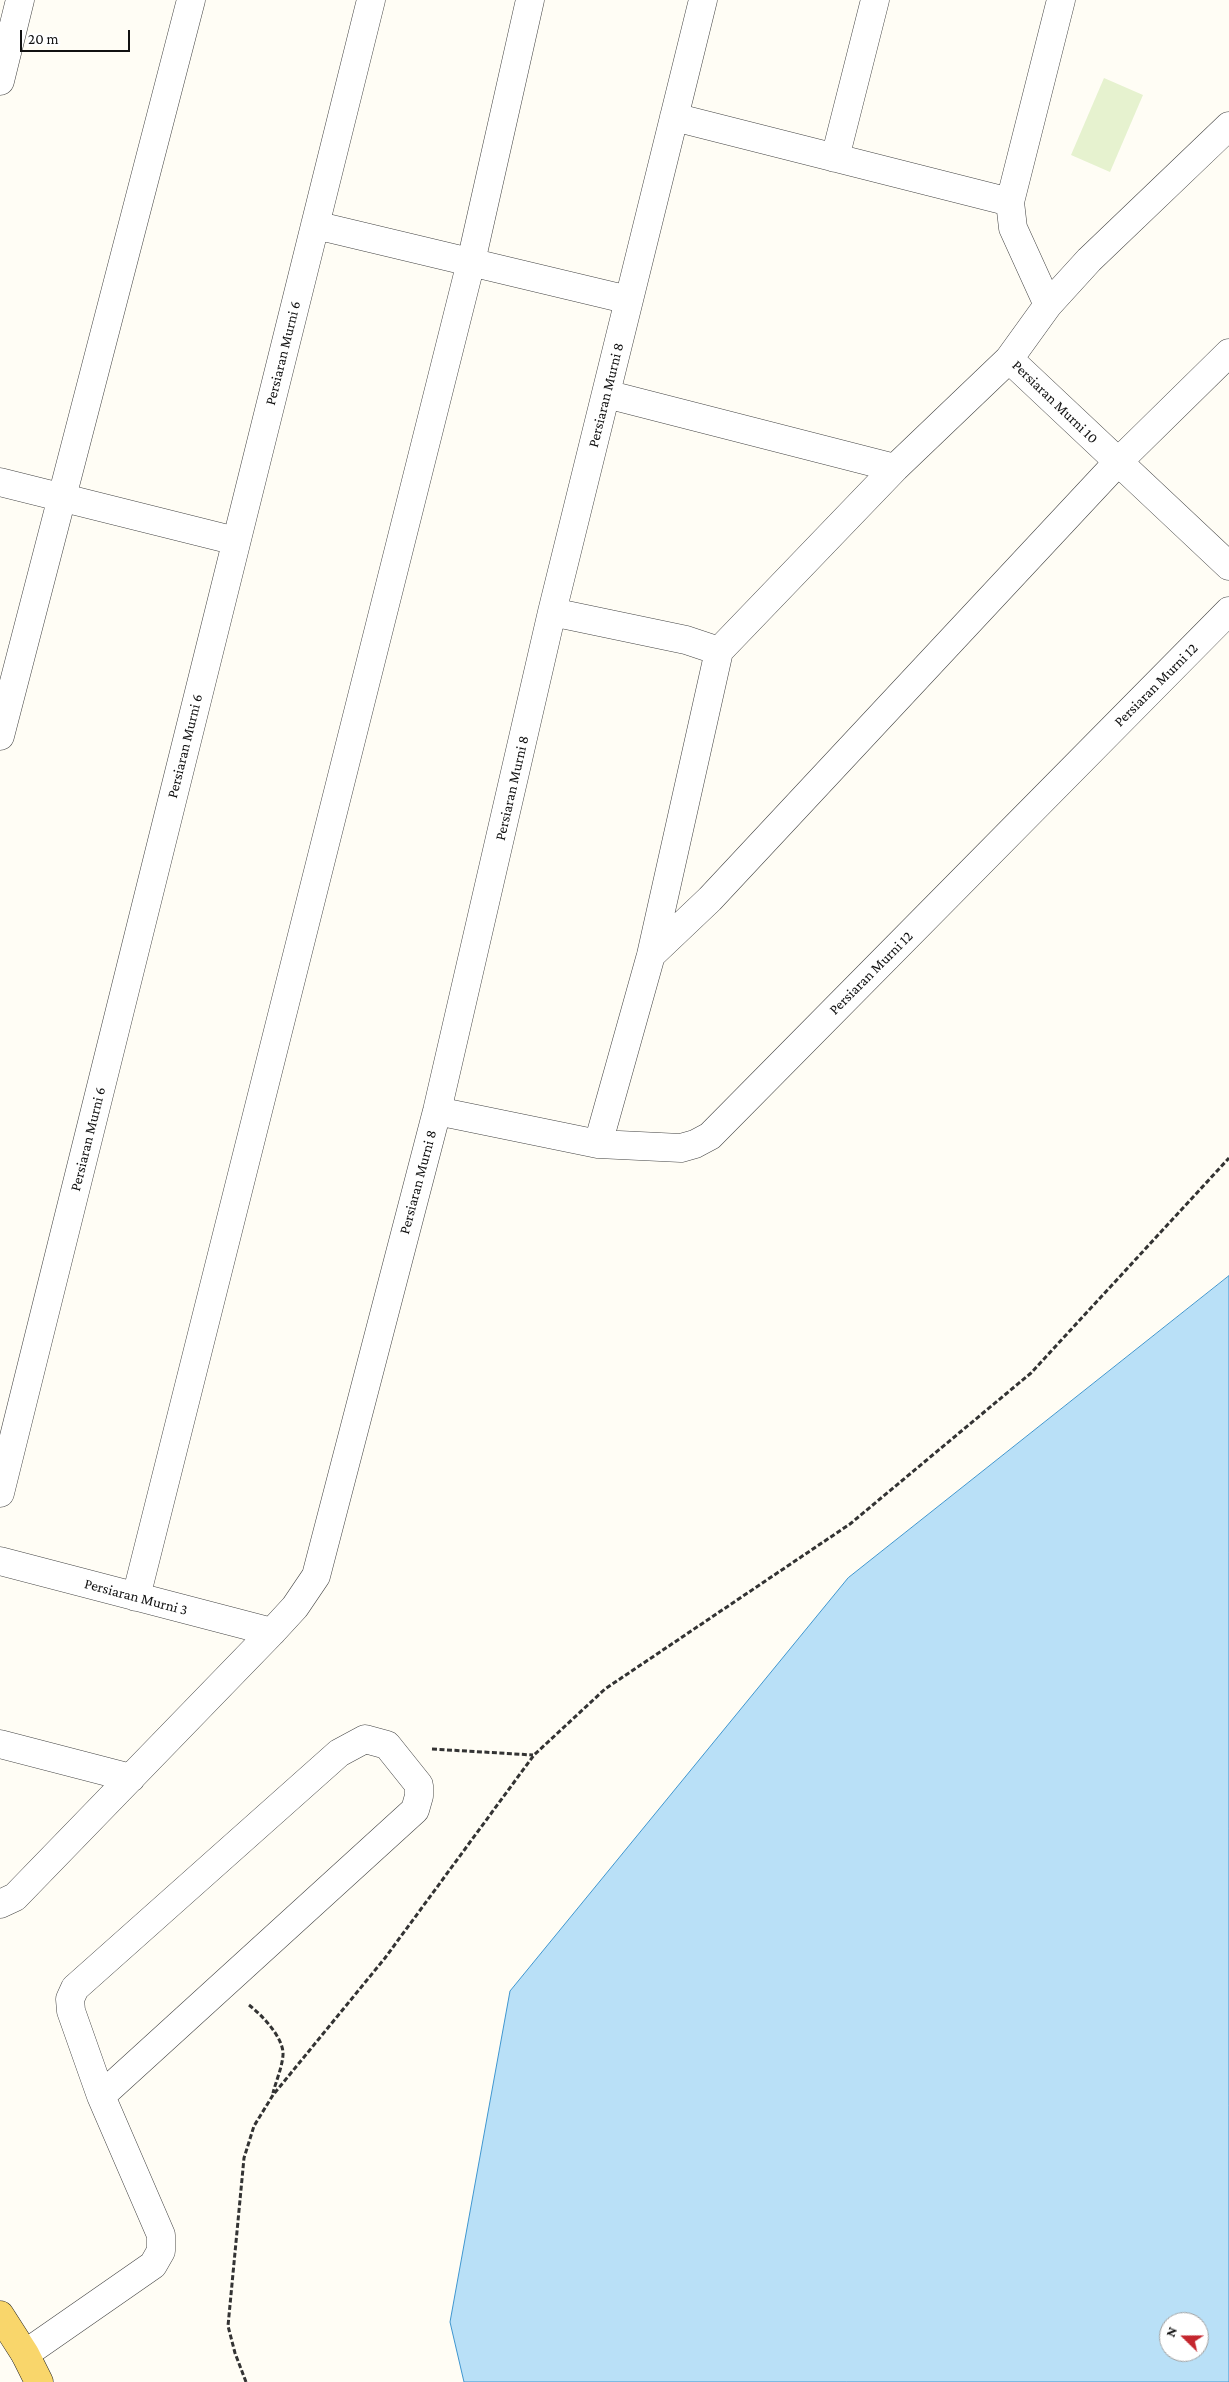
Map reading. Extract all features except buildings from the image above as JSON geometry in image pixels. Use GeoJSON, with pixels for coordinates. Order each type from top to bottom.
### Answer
{"type":"FeatureCollection","features":[{"type":"Feature","properties":{"kind":"main road"},"geometry":{"type":"LineString","coordinates":[[0,2316],[25,2354],[39,2382]]}},
{"type":"Feature","properties":{"kind":"street"},"geometry":{"type":"LineString","coordinates":[[0,81],[20,0]]}},
{"type":"Feature","properties":{"kind":"street"},"geometry":{"type":"LineString","coordinates":[[0,736],[191,0]]}},
{"type":"Feature","properties":{"kind":"street","name":"Persiaran Murni 6"},"geometry":{"type":"LineString","coordinates":[[0,1492],[370,0]]}},
{"type":"Feature","properties":{"kind":"street"},"geometry":{"type":"LineString","coordinates":[[136,1597],[471,262],[530,0]]}},
{"type":"Feature","properties":{"kind":"street","name":"Persiaran Murni 8"},"geometry":{"type":"LineString","coordinates":[[0,1904],[15,1897],[272,1632],[295,1607],[316,1576],[437,1111],[552,612],[703,0]]}},
{"type":"Feature","properties":{"kind":"street"},"geometry":{"type":"LineString","coordinates":[[835,158],[876,0]]}},
{"type":"Feature","properties":{"kind":"street"},"geometry":{"type":"LineString","coordinates":[[1048,305],[1013,228],[1010,202],[1061,0]]}},
{"type":"Feature","properties":{"kind":"street"},"geometry":{"type":"LineString","coordinates":[[674,117],[1010,202]]}},
{"type":"Feature","properties":{"kind":"street","name":"Persiaran Murni 10"},"geometry":{"type":"LineString","coordinates":[[1229,126],[1089,260],[1048,305],[1009,359],[1229,566]]}},
{"type":"Feature","properties":{"kind":"street"},"geometry":{"type":"LineString","coordinates":[[315,225],[629,300]]}},
{"type":"Feature","properties":{"kind":"street"},"geometry":{"type":"LineString","coordinates":[[651,955],[710,899],[1118,462],[1229,353]]}},
{"type":"Feature","properties":{"kind":"street"},"geometry":{"type":"LineString","coordinates":[[598,1144],[651,955],[719,651],[895,468],[1009,359]]}},
{"type":"Feature","properties":{"kind":"street"},"geometry":{"type":"LineString","coordinates":[[606,394],[895,468]]}},
{"type":"Feature","properties":{"kind":"street"},"geometry":{"type":"LineString","coordinates":[[0,482],[236,541]]}},
{"type":"Feature","properties":{"kind":"street","name":"Persiaran Murni 12"},"geometry":{"type":"LineString","coordinates":[[437,1111],[598,1144],[681,1148],[695,1144],[710,1136],[1229,611]]}},
{"type":"Feature","properties":{"kind":"street"},"geometry":{"type":"LineString","coordinates":[[552,612],[686,640],[719,651]]}},
{"type":"Feature","properties":{"kind":"street","name":"Persiaran Murni 3"},"geometry":{"type":"LineString","coordinates":[[0,1561],[272,1632]]}},
{"type":"Feature","properties":{"kind":"street"},"geometry":{"type":"LineString","coordinates":[[25,2354],[153,2265],[161,2251],[161,2235],[101,2096],[70,2011],[70,2000],[75,1988],[339,1753],[365,1739],[387,1745],[419,1785],[419,1796],[415,1810],[101,2096]]}},
{"type":"Feature","properties":{"kind":"street"},"geometry":{"type":"LineString","coordinates":[[0,1744],[131,1778]]}},
{"type":"Feature","properties":{"kind":"path"},"geometry":{"type":"LineString","coordinates":[[246,2382],[235,2353],[228,2326],[244,2158],[254,2126],[273,2095],[385,1958],[534,1755],[605,1688],[850,1524],[1031,1373],[1229,1158]]}},
{"type":"Feature","properties":{"kind":"path"},"geometry":{"type":"LineString","coordinates":[[396,1755],[424,1749],[534,1755]]}},
{"type":"Feature","properties":{"kind":"path"},"geometry":{"type":"LineString","coordinates":[[223,1985],[263,2016],[276,2037],[283,2054],[273,2095]]}},
{"type":"Feature","properties":{"kind":"green space"},"geometry":{"type":"Polygon","coordinates":[[[1104,78],[1143,95],[1110,172],[1071,155],[1104,78]]]}},
{"type":"Feature","properties":{"kind":"water"},"geometry":{"type":"Polygon","coordinates":[[[1229,1276],[1229,2382],[464,2382],[450,2322],[510,1991],[848,1578],[1229,1276]]]}}]}
